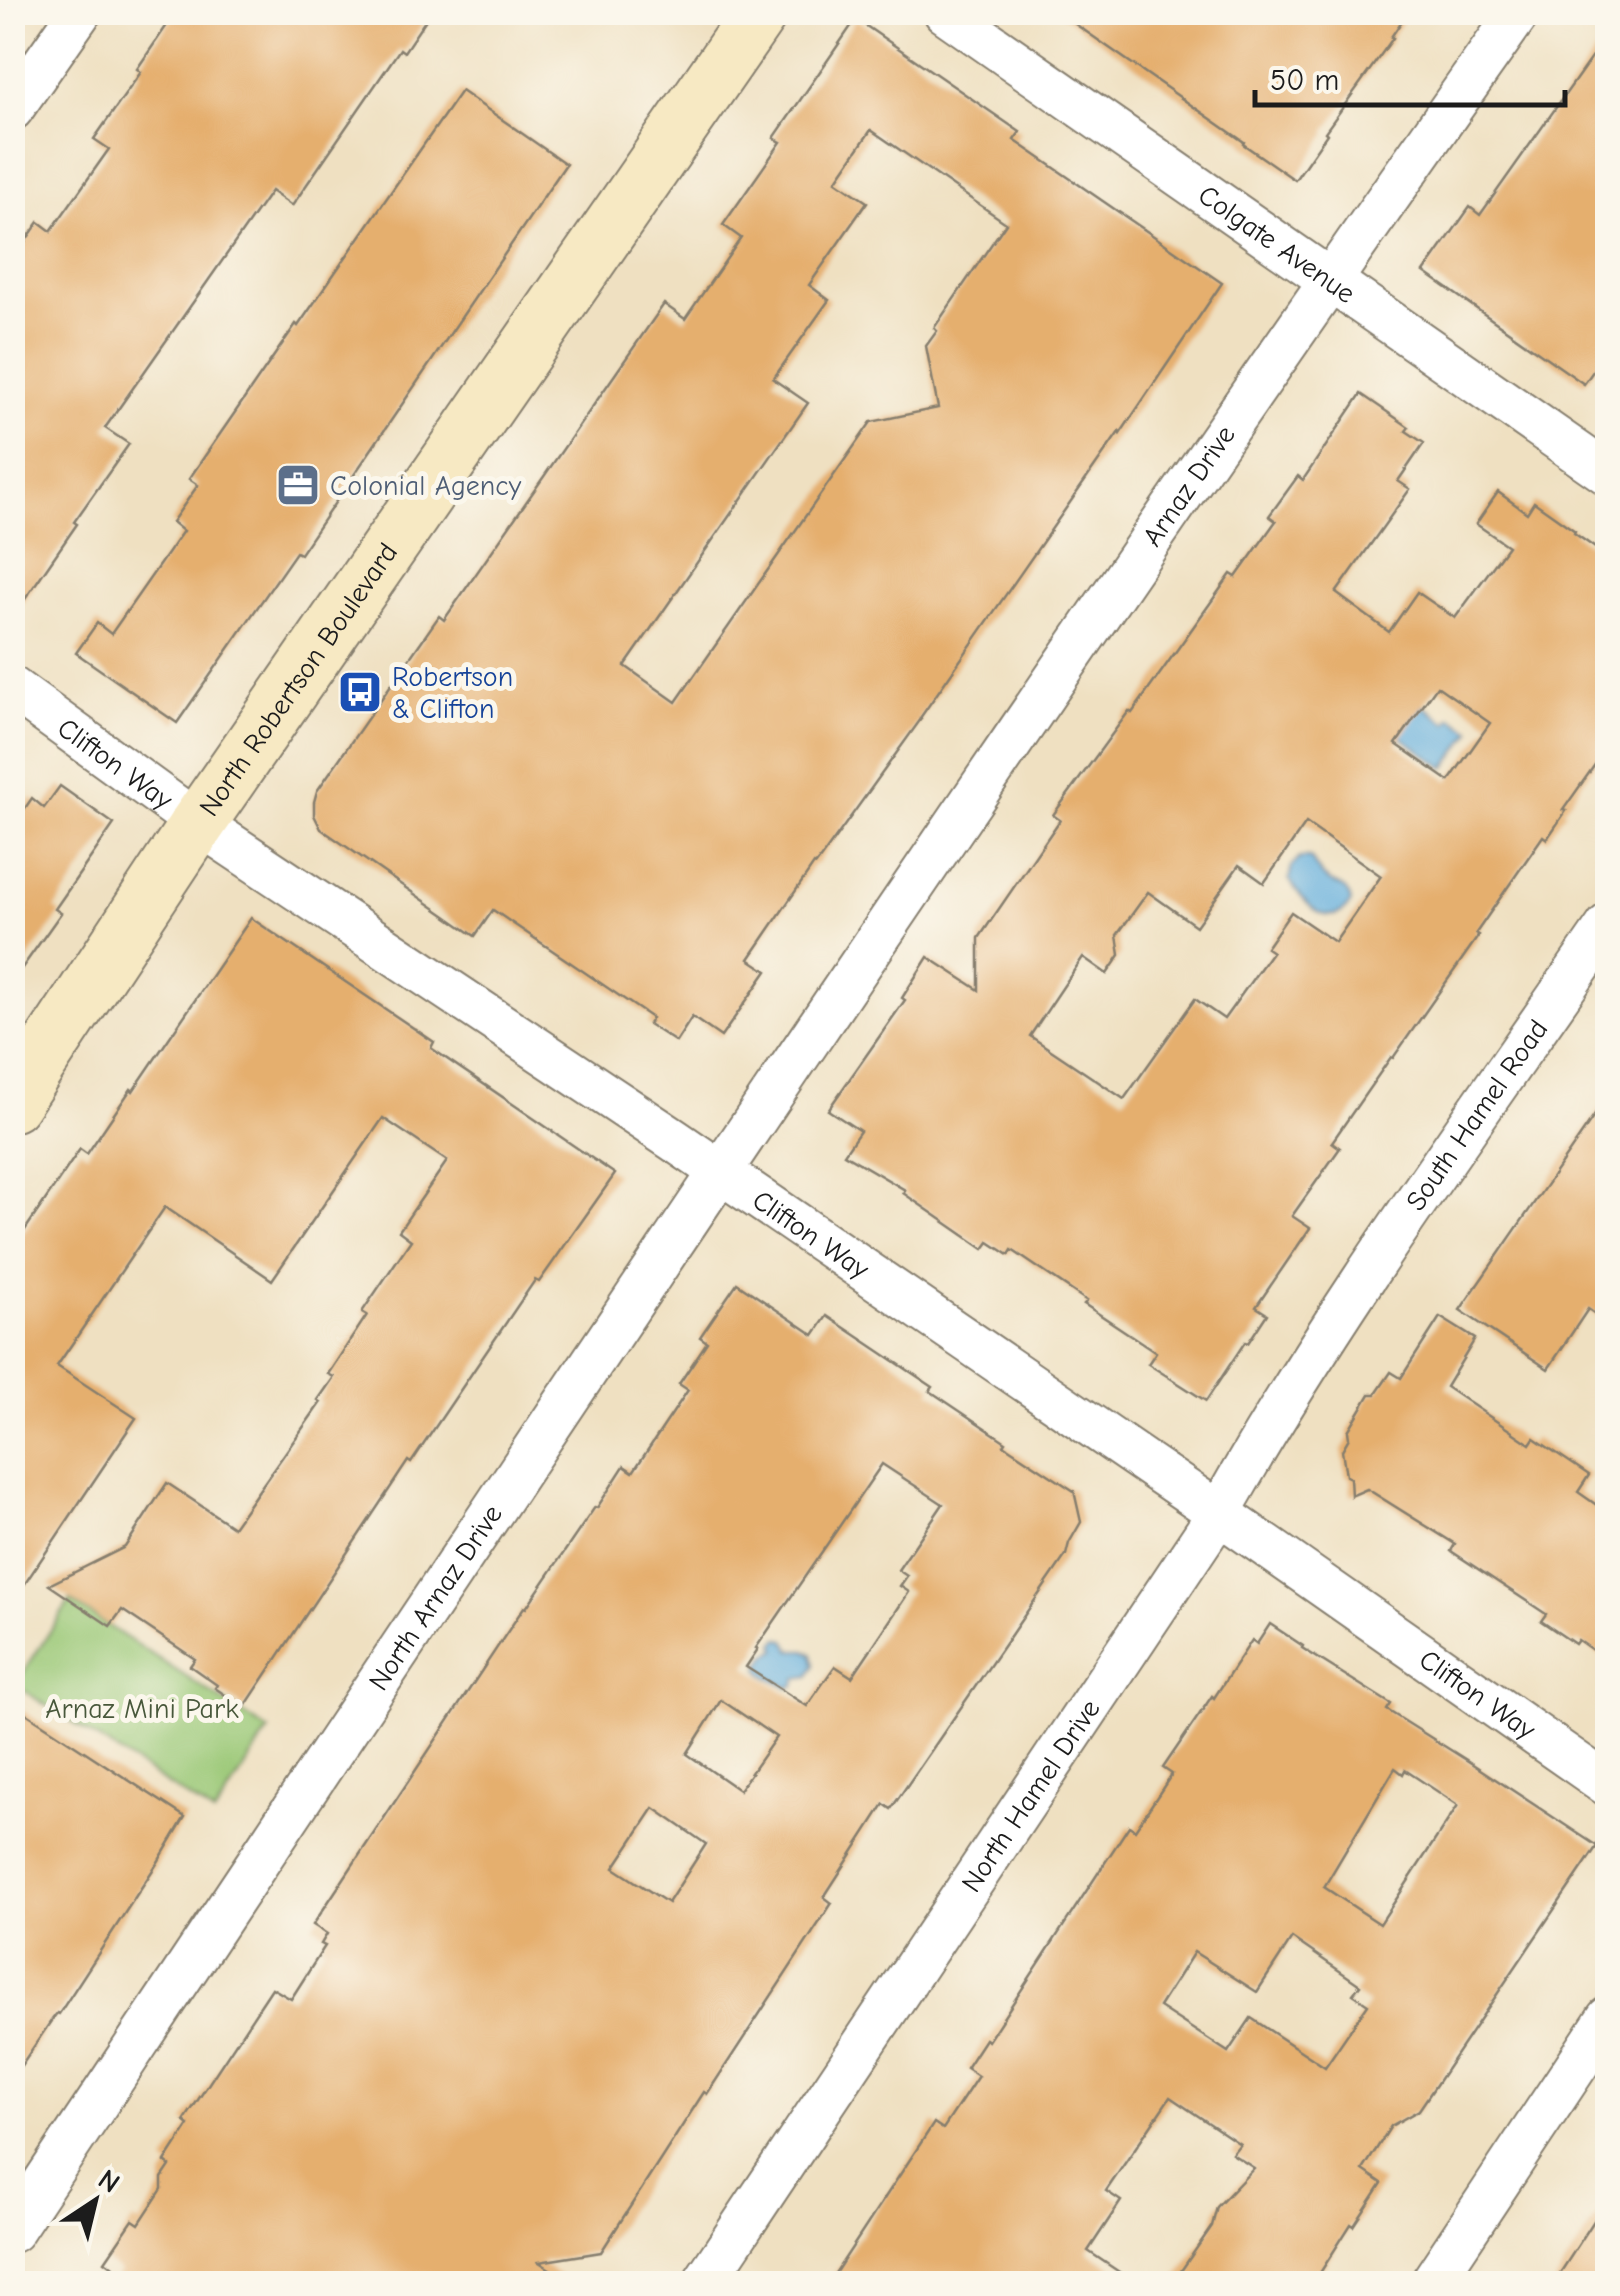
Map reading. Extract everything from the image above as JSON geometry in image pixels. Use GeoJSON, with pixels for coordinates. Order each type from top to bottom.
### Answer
{"type":"FeatureCollection","features":[{"type":"Feature","properties":{"kind":"main road","name":"North Robertson Boulevard"},"geometry":{"type":"LineString","coordinates":[[12,1104],[198,823],[760,12]]}},
{"type":"Feature","properties":{"kind":"street"},"geometry":{"type":"LineString","coordinates":[[12,108],[80,12]]}},
{"type":"Feature","properties":{"kind":"street","name":"Colgate Avenue"},"geometry":{"type":"LineString","coordinates":[[945,12],[1608,474]]}},
{"type":"Feature","properties":{"kind":"street","name":"Arnaz Drive"},"geometry":{"type":"LineString","coordinates":[[861,963],[1329,281],[1519,12]]}},
{"type":"Feature","properties":{"kind":"street","name":"Clifton Way"},"geometry":{"type":"LineString","coordinates":[[12,688],[198,823],[1219,1512],[1608,1785]]}},
{"type":"Feature","properties":{"kind":"street","name":"South Hamel Road"},"geometry":{"type":"LineString","coordinates":[[1348,1304],[1608,925]]}},
{"type":"Feature","properties":{"kind":"street","name":"North Arnaz Drive"},"geometry":{"type":"LineString","coordinates":[[12,2231],[861,963]]}},
{"type":"Feature","properties":{"kind":"street","name":"North Hamel Drive"},"geometry":{"type":"LineString","coordinates":[[703,2284],[1219,1512],[1348,1304]]}},
{"type":"Feature","properties":{"kind":"street"},"geometry":{"type":"LineString","coordinates":[[1431,2284],[1608,2018]]}},
{"type":"Feature","properties":{"kind":"green space","name":"Arnaz Mini Park"},"geometry":{"type":"Polygon","coordinates":[[[70,1601],[269,1731],[214,1815],[15,1685],[70,1601]]]}},
{"type":"Feature","properties":{"kind":"water"},"geometry":{"type":"Polygon","coordinates":[[[1409,696],[1448,723],[1452,718],[1472,731],[1445,768],[1387,727],[1409,696]]]}},
{"type":"Feature","properties":{"kind":"water"},"geometry":{"type":"Polygon","coordinates":[[[1300,858],[1310,858],[1324,878],[1346,891],[1351,903],[1342,912],[1324,915],[1301,896],[1289,879],[1292,866],[1300,858]]]}},
{"type":"Feature","properties":{"kind":"water"},"geometry":{"type":"Polygon","coordinates":[[[779,1639],[786,1640],[791,1650],[813,1654],[815,1665],[809,1676],[797,1678],[789,1688],[759,1669],[767,1655],[777,1649],[779,1639]]]}},
{"type":"Feature","properties":{"kind":"building"},"geometry":{"type":"Polygon","coordinates":[[[176,12],[431,12],[404,52],[400,49],[292,206],[271,191],[105,428],[129,444],[12,618],[12,260],[39,222],[51,231],[109,149],[94,139],[141,72],[137,69],[176,12]]]}},
{"type":"Feature","properties":{"kind":"building"},"geometry":{"type":"Polygon","coordinates":[[[1058,12],[1408,12],[1295,180],[1058,12]]]}},
{"type":"Feature","properties":{"kind":"building"},"geometry":{"type":"Polygon","coordinates":[[[856,19],[1020,132],[1014,140],[1222,283],[921,719],[749,959],[767,971],[721,1037],[692,1017],[676,1042],[648,1024],[652,1018],[493,910],[475,936],[321,829],[314,815],[314,802],[317,791],[439,616],[444,620],[664,304],[685,319],[741,238],[723,225],[781,142],[774,138],[856,19]],[[871,130],[836,181],[867,202],[809,285],[829,300],[773,379],[808,403],[625,666],[676,702],[871,422],[938,408],[926,346],[937,331],[934,328],[1006,223],[871,130]]]}},
{"type":"Feature","properties":{"kind":"building"},"geometry":{"type":"Polygon","coordinates":[[[1608,34],[1608,350],[1584,384],[1424,272],[1470,207],[1480,215],[1608,34]]]}},
{"type":"Feature","properties":{"kind":"building"},"geometry":{"type":"Polygon","coordinates":[[[461,91],[566,164],[300,554],[296,552],[177,723],[76,653],[97,623],[111,634],[183,531],[172,522],[198,485],[189,479],[461,91]]]}},
{"type":"Feature","properties":{"kind":"building"},"geometry":{"type":"Polygon","coordinates":[[[1361,394],[1409,427],[1406,431],[1424,443],[1398,481],[1410,489],[1336,593],[1389,632],[1417,592],[1455,618],[1508,546],[1476,524],[1498,492],[1527,513],[1534,502],[1608,557],[1608,746],[1547,839],[1543,836],[1476,933],[1479,935],[1332,1142],[1340,1148],[1292,1216],[1310,1228],[1256,1307],[1267,1314],[1206,1401],[1148,1364],[1156,1352],[1084,1304],[1087,1301],[1012,1250],[1009,1255],[989,1242],[984,1249],[903,1193],[905,1190],[844,1154],[860,1131],[828,1110],[905,1000],[902,998],[928,957],[979,990],[979,938],[1060,820],[1053,815],[1231,574],[1236,577],[1276,521],[1269,516],[1298,476],[1303,480],[1361,394]],[[1437,686],[1396,744],[1449,781],[1490,723],[1437,686]],[[1306,823],[1264,883],[1239,865],[1196,926],[1148,892],[1117,935],[1120,955],[1107,974],[1083,957],[1030,1036],[1124,1099],[1195,999],[1224,1019],[1272,952],[1266,948],[1291,912],[1335,942],[1381,876],[1306,823]]]}},
{"type":"Feature","properties":{"kind":"building"},"geometry":{"type":"Polygon","coordinates":[[[60,786],[114,824],[55,909],[61,913],[12,982],[12,827],[32,798],[44,808],[60,786]]]}},
{"type":"Feature","properties":{"kind":"building"},"geometry":{"type":"Polygon","coordinates":[[[251,918],[434,1042],[431,1048],[615,1174],[539,1282],[535,1280],[411,1463],[408,1461],[244,1708],[190,1666],[195,1659],[122,1610],[110,1626],[49,1585],[125,1547],[167,1483],[233,1527],[321,1402],[318,1400],[334,1377],[328,1374],[367,1315],[362,1312],[411,1240],[399,1231],[447,1161],[383,1118],[272,1280],[165,1207],[57,1366],[136,1418],[12,1603],[12,1249],[80,1149],[87,1154],[133,1091],[251,918]]]}},
{"type":"Feature","properties":{"kind":"building"},"geometry":{"type":"Polygon","coordinates":[[[1608,1096],[1608,1323],[1588,1309],[1548,1369],[1460,1310],[1608,1096]]]}},
{"type":"Feature","properties":{"kind":"building"},"geometry":{"type":"Polygon","coordinates":[[[737,1283],[814,1335],[827,1316],[933,1387],[930,1391],[1074,1491],[1081,1522],[1066,1555],[891,1809],[884,1804],[824,1897],[832,1903],[601,2252],[539,2262],[573,2284],[112,2284],[120,2272],[105,2261],[133,2220],[139,2224],[162,2189],[162,2178],[170,2166],[165,2162],[189,2125],[184,2121],[272,1988],[291,1999],[325,1946],[321,1944],[327,1934],[313,1925],[524,1607],[624,1466],[633,1472],[688,1390],[679,1384],[707,1342],[700,1337],[737,1283]],[[882,1464],[746,1667],[807,1706],[835,1666],[852,1677],[909,1592],[900,1586],[907,1576],[898,1570],[943,1504],[882,1464]],[[721,1700],[687,1754],[739,1790],[776,1737],[721,1700]],[[654,1808],[614,1868],[668,1903],[706,1844],[654,1808]]]}},
{"type":"Feature","properties":{"kind":"building"},"geometry":{"type":"Polygon","coordinates":[[[1440,1317],[1475,1339],[1446,1387],[1530,1444],[1534,1438],[1589,1475],[1578,1492],[1608,1513],[1608,1661],[1541,1621],[1546,1614],[1451,1551],[1455,1544],[1367,1489],[1351,1496],[1342,1450],[1349,1438],[1348,1431],[1370,1394],[1376,1394],[1391,1372],[1401,1378],[1440,1317]]]}},
{"type":"Feature","properties":{"kind":"building"},"geometry":{"type":"Polygon","coordinates":[[[1270,1624],[1391,1704],[1387,1710],[1597,1846],[1419,2110],[1391,2126],[1363,2170],[1382,2183],[1354,2226],[1351,2224],[1313,2284],[1172,2284],[1212,2226],[1217,2207],[1254,2168],[1232,2154],[1240,2144],[1170,2097],[1106,2191],[1121,2201],[1088,2251],[1137,2284],[828,2284],[934,2123],[943,2129],[978,2076],[966,2068],[985,2039],[988,2041],[1129,1826],[1135,1830],[1172,1774],[1163,1768],[1212,1696],[1252,1640],[1257,1644],[1270,1624]],[[1395,1768],[1324,1887],[1380,1924],[1458,1805],[1405,1770],[1403,1774],[1395,1768]],[[1292,1938],[1257,1992],[1194,1952],[1159,2007],[1228,2052],[1251,2018],[1325,2067],[1368,2004],[1353,1994],[1360,1985],[1292,1938]]]}},
{"type":"Feature","properties":{"kind":"building"},"geometry":{"type":"Polygon","coordinates":[[[12,1704],[185,1817],[59,2014],[12,2079],[12,1704]]]}},
{"type":"Feature","properties":{"kind":"building"},"geometry":{"type":"Polygon","coordinates":[[[1608,2199],[1608,2284],[1553,2284],[1608,2199]]]}},
{"type":"Feature","properties":{"kind":"place","name":"Colonial Agency"},"geometry":{"type":"Point","coordinates":[298,485]}},
{"type":"Feature","properties":{"kind":"place","name":"Robertson & Clifton"},"geometry":{"type":"Point","coordinates":[360,692]}}]}
